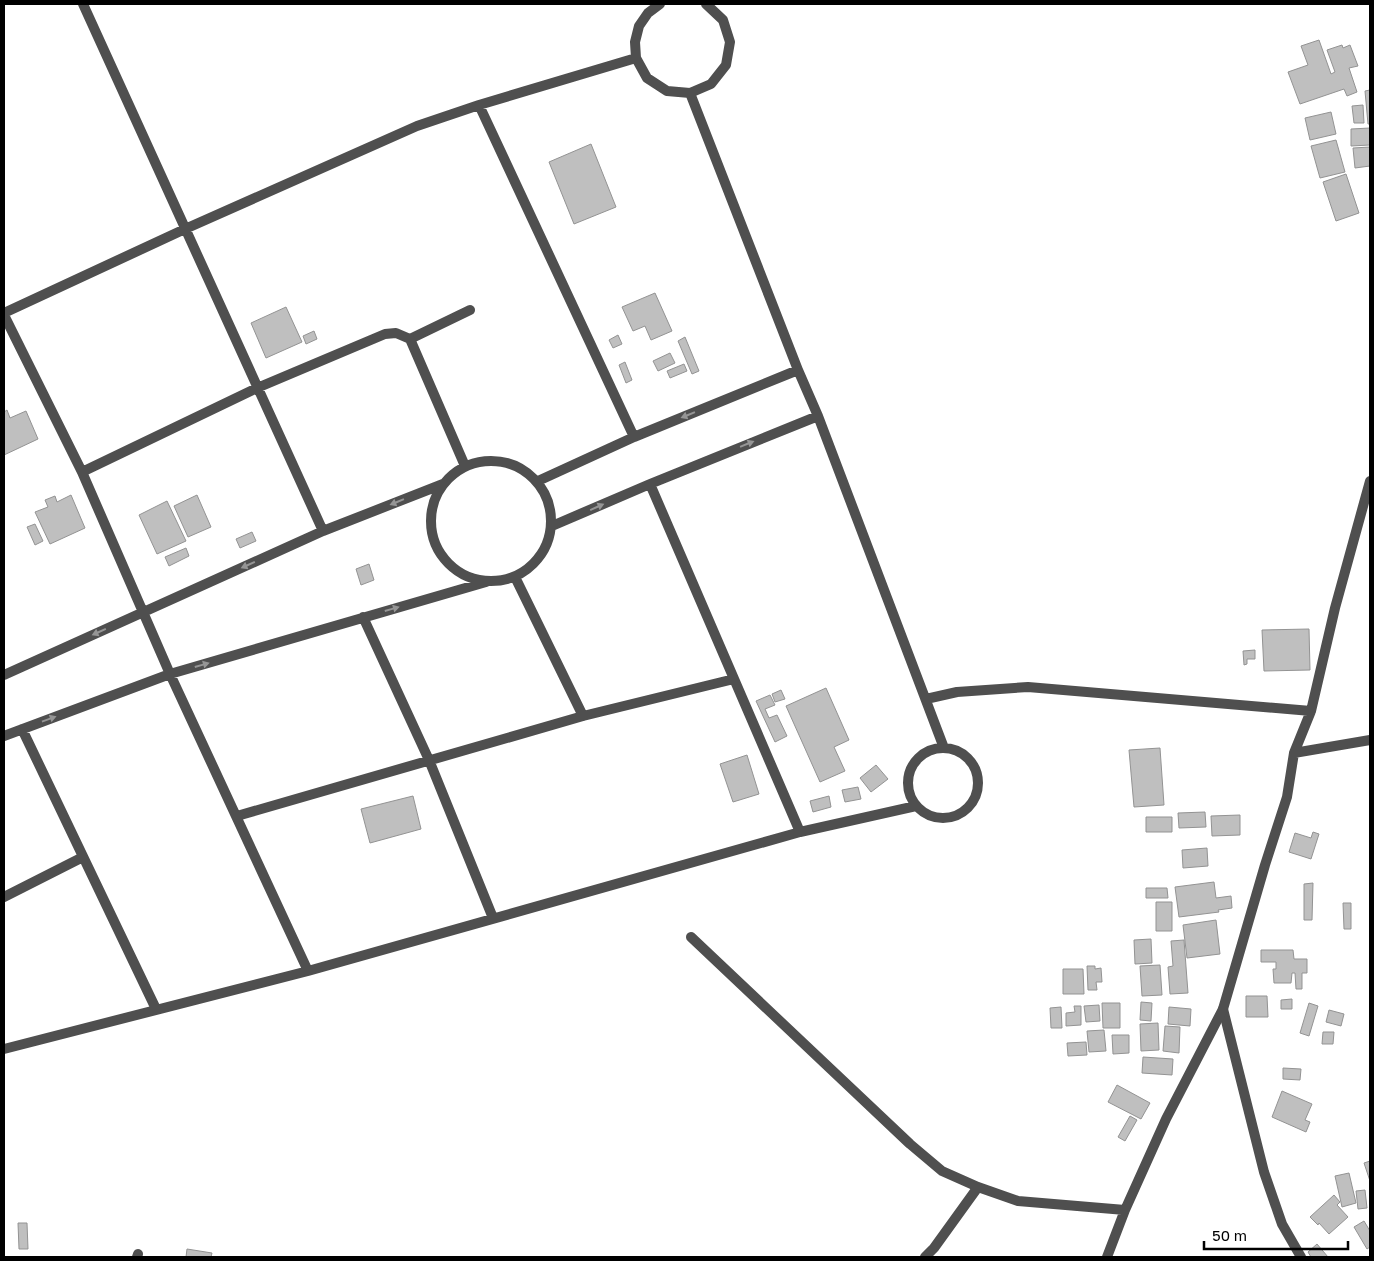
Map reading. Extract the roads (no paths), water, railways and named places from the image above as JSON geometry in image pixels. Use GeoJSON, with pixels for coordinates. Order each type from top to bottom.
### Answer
{"type":"FeatureCollection","features":[{"type":"Feature","properties":{"kind":"street"},"geometry":{"type":"LineString","coordinates":[[82,4],[322,532]]}},
{"type":"Feature","properties":{"kind":"street"},"geometry":{"type":"LineString","coordinates":[[660,4],[648,13],[639,26],[635,42],[636,58],[647,78],[667,91],[690,93],[712,84],[726,65],[728,58],[730,42],[723,20],[706,4]]}},
{"type":"Feature","properties":{"kind":"street"},"geometry":{"type":"LineString","coordinates":[[308,972],[170,674],[82,472],[4,314],[185,229],[417,126],[479,105],[636,58]]}},
{"type":"Feature","properties":{"kind":"street"},"geometry":{"type":"LineString","coordinates":[[690,93],[798,370],[818,416],[944,748]]}},
{"type":"Feature","properties":{"kind":"street"},"geometry":{"type":"LineString","coordinates":[[479,105],[634,436]]}},
{"type":"Feature","properties":{"kind":"street"},"geometry":{"type":"LineString","coordinates":[[410,339],[470,310]]}},
{"type":"Feature","properties":{"kind":"street"},"geometry":{"type":"LineString","coordinates":[[82,472],[257,388],[385,334],[396,333],[410,339],[465,466]]}},
{"type":"Feature","properties":{"kind":"street"},"geometry":{"type":"LineString","coordinates":[[538,482],[634,436],[798,370]]}},
{"type":"Feature","properties":{"kind":"street"},"geometry":{"type":"LineString","coordinates":[[552,526],[818,416]]}},
{"type":"Feature","properties":{"kind":"street"},"geometry":{"type":"LineString","coordinates":[[4,675],[322,532],[443,484],[465,466],[484,460],[504,461],[523,468],[538,482],[546,495],[551,510],[552,526],[546,547],[533,565],[515,577],[486,582],[170,674],[4,736]]}},
{"type":"Feature","properties":{"kind":"street"},"geometry":{"type":"LineString","coordinates":[[1108,1257],[1125,1210],[1166,1119],[1223,1009],[1287,797],[1294,753],[1311,711],[1335,608],[1370,481]]}},
{"type":"Feature","properties":{"kind":"street"},"geometry":{"type":"LineString","coordinates":[[443,484],[433,503],[431,525],[436,546],[448,564],[466,576],[486,582]]}},
{"type":"Feature","properties":{"kind":"street"},"geometry":{"type":"LineString","coordinates":[[650,484],[800,832]]}},
{"type":"Feature","properties":{"kind":"street"},"geometry":{"type":"LineString","coordinates":[[515,577],[583,716]]}},
{"type":"Feature","properties":{"kind":"street"},"geometry":{"type":"LineString","coordinates":[[363,617],[429,760],[493,918]]}},
{"type":"Feature","properties":{"kind":"street"},"geometry":{"type":"LineString","coordinates":[[237,816],[583,716],[734,678]]}},
{"type":"Feature","properties":{"kind":"street"},"geometry":{"type":"LineString","coordinates":[[926,699],[957,692],[1028,687],[1311,711]]}},
{"type":"Feature","properties":{"kind":"street"},"geometry":{"type":"LineString","coordinates":[[22,729],[156,1010]]}},
{"type":"Feature","properties":{"kind":"street"},"geometry":{"type":"LineString","coordinates":[[1294,753],[1370,740]]}},
{"type":"Feature","properties":{"kind":"street"},"geometry":{"type":"LineString","coordinates":[[944,748],[960,752],[973,764],[978,781],[975,798],[964,812],[948,818],[930,816],[916,806],[909,792],[908,775],[916,761],[928,751],[944,748]]}},
{"type":"Feature","properties":{"kind":"street"},"geometry":{"type":"LineString","coordinates":[[4,1049],[308,972],[800,832],[916,806]]}},
{"type":"Feature","properties":{"kind":"street"},"geometry":{"type":"LineString","coordinates":[[4,897],[83,857]]}},
{"type":"Feature","properties":{"kind":"street"},"geometry":{"type":"LineString","coordinates":[[691,937],[910,1144],[942,1171],[978,1188],[1018,1201],[1125,1210]]}},
{"type":"Feature","properties":{"kind":"street"},"geometry":{"type":"LineString","coordinates":[[1223,1009],[1264,1172],[1282,1224],[1301,1257]]}},
{"type":"Feature","properties":{"kind":"street"},"geometry":{"type":"LineString","coordinates":[[925,1257],[934,1248],[978,1188]]}}]}
